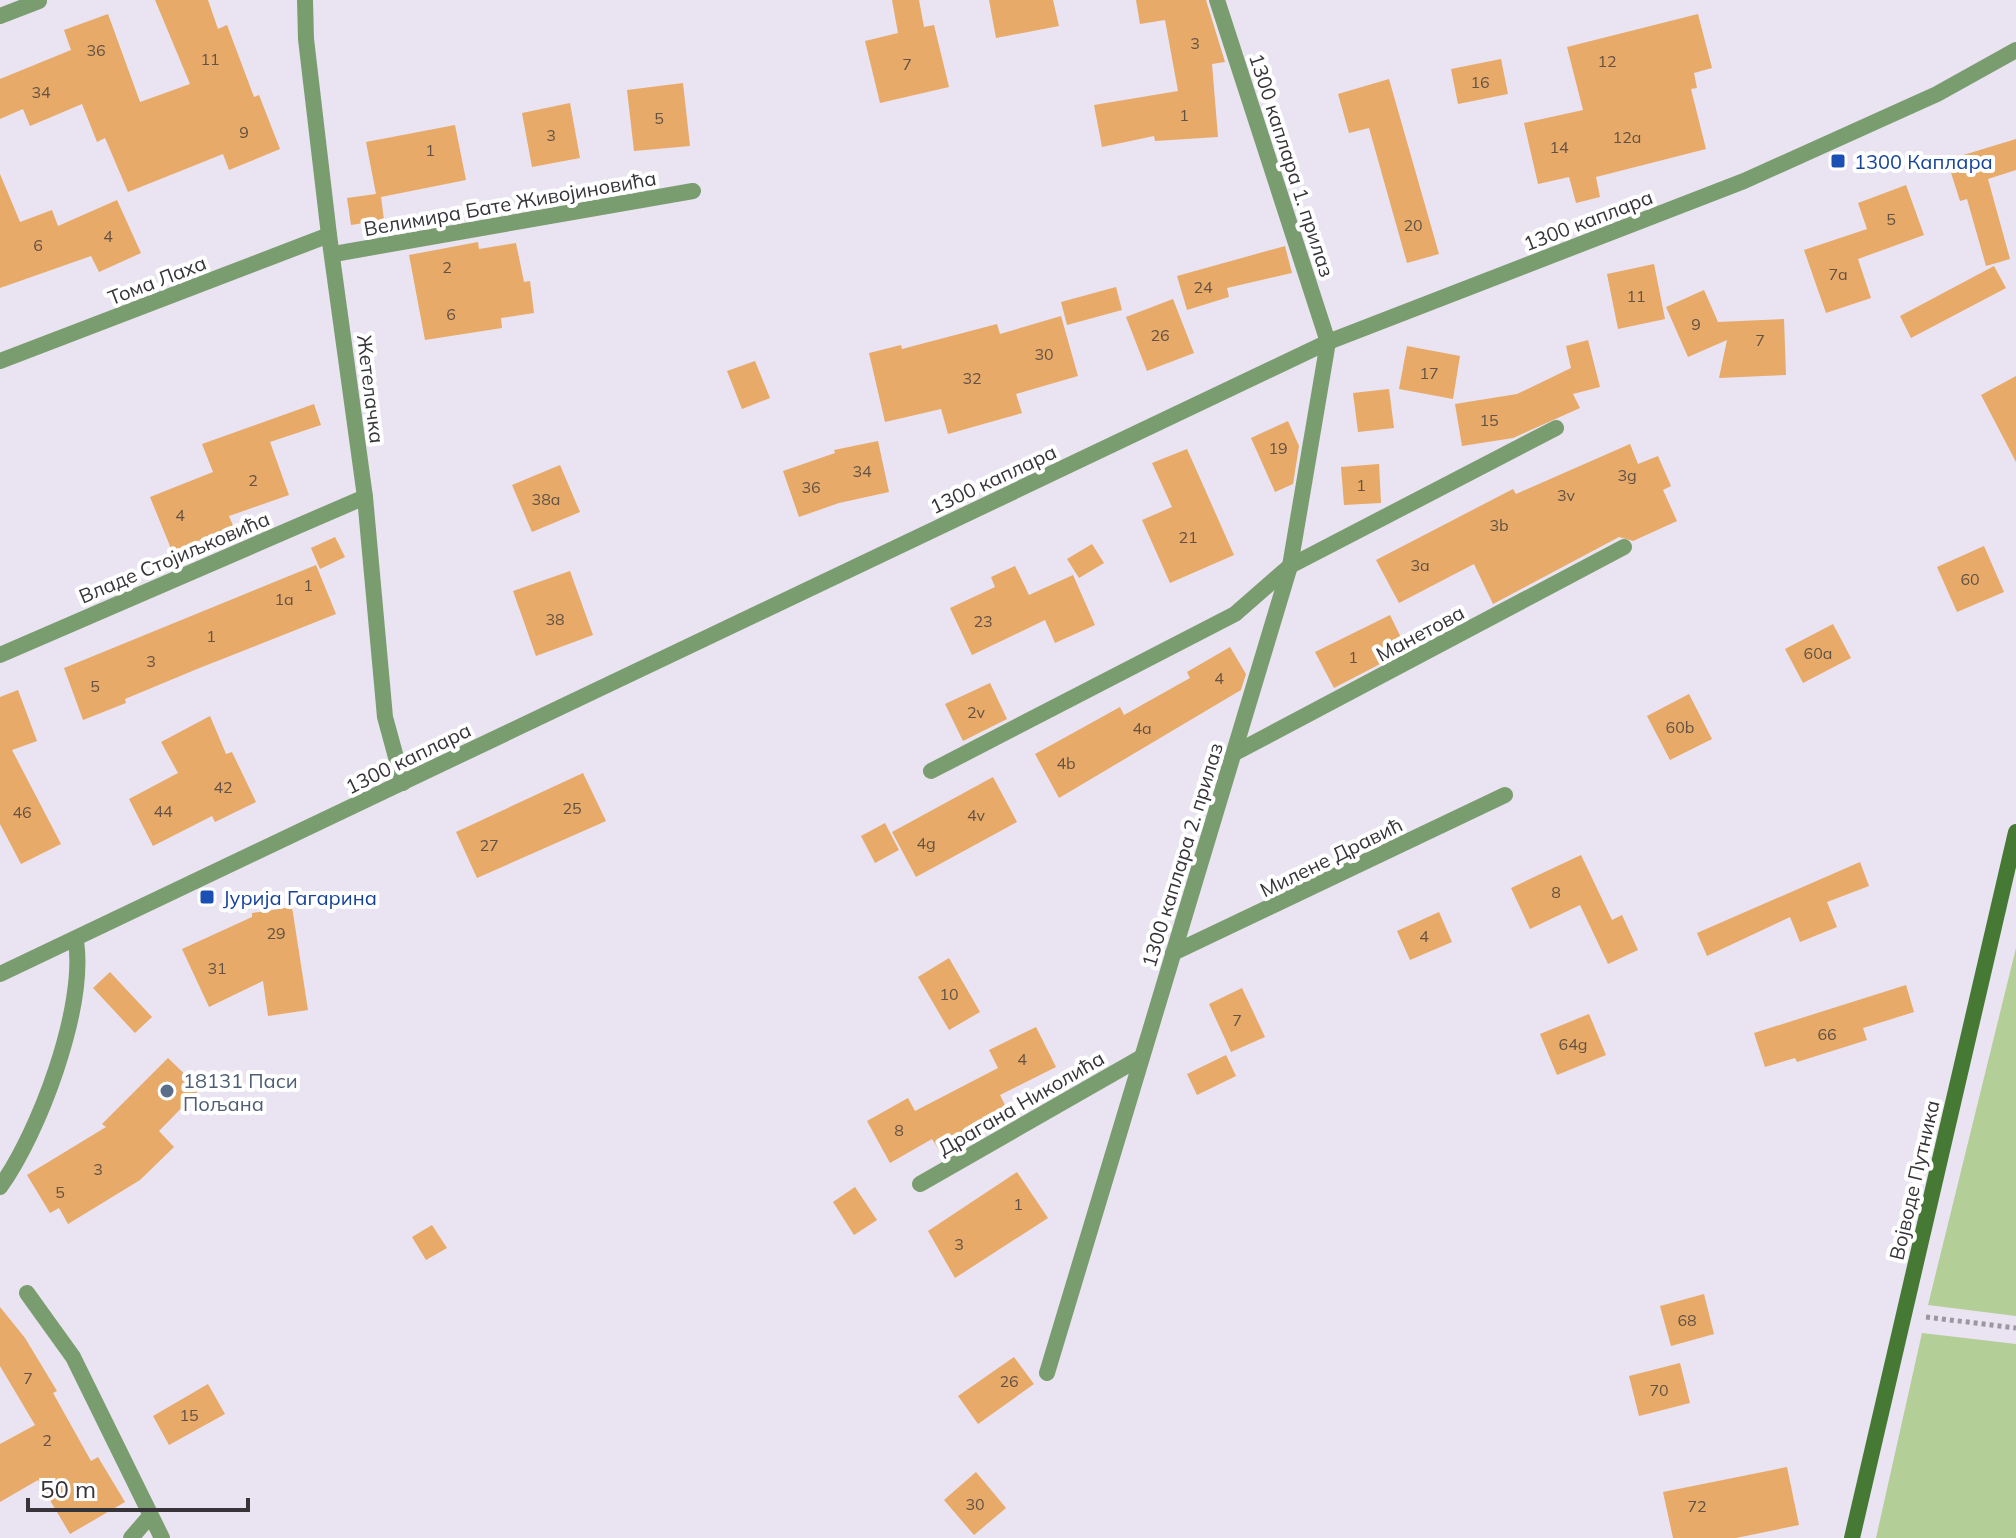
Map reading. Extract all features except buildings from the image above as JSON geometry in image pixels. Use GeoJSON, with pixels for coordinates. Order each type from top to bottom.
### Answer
{"type":"FeatureCollection","features":[{"type":"Feature","properties":{"kind":"street","name":"Жетелачка"},"geometry":{"type":"LineString","coordinates":[[305,0],[306,39],[329,235],[365,497],[385,717],[403,783]]}},
{"type":"Feature","properties":{"kind":"street","name":"1300 каплара 1. прилаз"},"geometry":{"type":"LineString","coordinates":[[1217,0],[1328,342]]}},
{"type":"Feature","properties":{"kind":"street"},"geometry":{"type":"LineString","coordinates":[[0,16],[39,1]]}},
{"type":"Feature","properties":{"kind":"street","name":"1300 каплара"},"geometry":{"type":"LineString","coordinates":[[0,974],[76,941],[1328,342],[1744,181],[1937,94],[2016,50]]}},
{"type":"Feature","properties":{"kind":"street","name":"Велимира Бате Живојиновића"},"geometry":{"type":"LineString","coordinates":[[334,254],[693,191]]}},
{"type":"Feature","properties":{"kind":"street","name":"Тома Лаха"},"geometry":{"type":"LineString","coordinates":[[0,361],[329,235]]}},
{"type":"Feature","properties":{"kind":"street","name":"1300 каплара 2. прилаз"},"geometry":{"type":"LineString","coordinates":[[1047,1373],[1290,566],[1328,342]]}},
{"type":"Feature","properties":{"kind":"street"},"geometry":{"type":"LineString","coordinates":[[931,771],[1235,614],[1290,566],[1556,428]]}},
{"type":"Feature","properties":{"kind":"street","name":"Владе Стојиљковића"},"geometry":{"type":"LineString","coordinates":[[0,655],[365,497]]}},
{"type":"Feature","properties":{"kind":"street","name":"Манетова"},"geometry":{"type":"LineString","coordinates":[[1233,754],[1624,547]]}},
{"type":"Feature","properties":{"kind":"street","name":"Милене Дравић"},"geometry":{"type":"LineString","coordinates":[[1173,953],[1505,795]]}},
{"type":"Feature","properties":{"kind":"street","name":"Војводе Путника"},"geometry":{"type":"LineString","coordinates":[[1852,1538],[2016,832]]}},
{"type":"Feature","properties":{"kind":"street"},"geometry":{"type":"LineString","coordinates":[[0,1187],[24,1152],[52,1085],[77,969],[76,941]]}},
{"type":"Feature","properties":{"kind":"street","name":"Драгана Николића"},"geometry":{"type":"LineString","coordinates":[[920,1184],[1142,1057]]}},
{"type":"Feature","properties":{"kind":"street"},"geometry":{"type":"LineString","coordinates":[[27,1293],[73,1357],[162,1538]]}},
{"type":"Feature","properties":{"kind":"street"},"geometry":{"type":"LineString","coordinates":[[131,1538],[150,1516]]}},
{"type":"Feature","properties":{"kind":"path"},"geometry":{"type":"LineString","coordinates":[[1903,1315],[2016,1328]]}},
{"type":"Feature","properties":{"kind":"green space"},"geometry":{"type":"Polygon","coordinates":[[[2016,948],[2016,1316],[1928,1305],[2016,948]]]}},
{"type":"Feature","properties":{"kind":"green space"},"geometry":{"type":"Polygon","coordinates":[[[1922,1333],[2016,1344],[2016,1538],[1876,1538],[1922,1333]]]}},
{"type":"Feature","properties":{"kind":"place","name":"1300 Каплара"},"geometry":{"type":"Point","coordinates":[1838,161]}},
{"type":"Feature","properties":{"kind":"place","name":"Јурија Гагарина"},"geometry":{"type":"Point","coordinates":[207,897]}},
{"type":"Feature","properties":{"kind":"place","name":"18131 Паси Пољана"},"geometry":{"type":"Point","coordinates":[167,1091]}}]}
